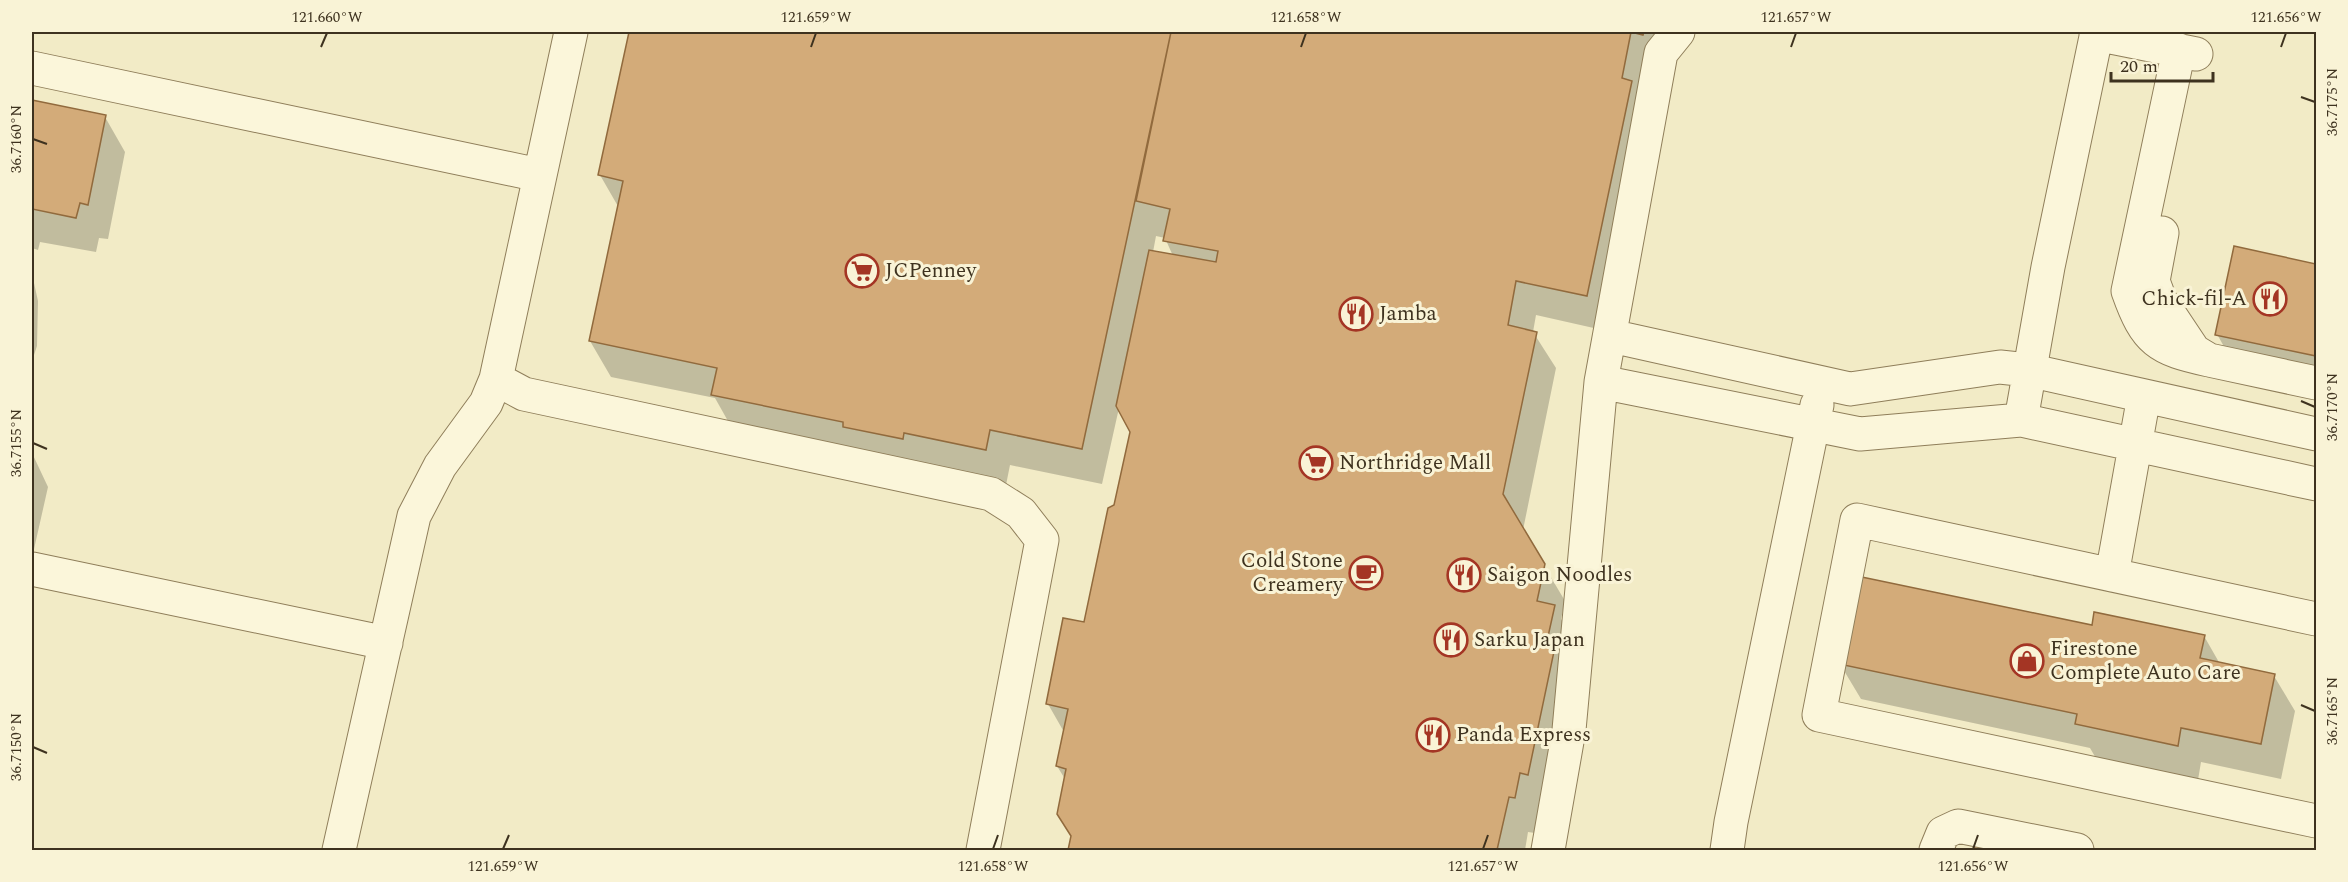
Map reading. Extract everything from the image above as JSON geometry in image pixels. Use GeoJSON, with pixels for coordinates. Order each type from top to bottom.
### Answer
{"type":"FeatureCollection","features":[{"type":"Feature","properties":{"kind":"lane"},"geometry":{"type":"LineString","coordinates":[[339,850],[414,516],[440,466],[486,402],[496,379],[571,32]]}},
{"type":"Feature","properties":{"kind":"lane"},"geometry":{"type":"LineString","coordinates":[[1548,850],[1569,730],[1601,382],[1660,53],[1678,32]]}},
{"type":"Feature","properties":{"kind":"lane"},"geometry":{"type":"LineString","coordinates":[[2021,420],[2028,370],[2096,32],[2187,52],[2128,291],[2134,309],[2154,340],[2172,352],[2316,383]]}},
{"type":"Feature","properties":{"kind":"lane"},"geometry":{"type":"LineString","coordinates":[[32,68],[539,175]]}},
{"type":"Feature","properties":{"kind":"lane"},"geometry":{"type":"LineString","coordinates":[[2176,155],[2153,281],[2160,300],[2194,351],[2210,360]]}},
{"type":"Feature","properties":{"kind":"lane"},"geometry":{"type":"LineString","coordinates":[[1611,336],[1850,388],[2000,367],[2028,370],[2316,435]]}},
{"type":"Feature","properties":{"kind":"lane"},"geometry":{"type":"LineString","coordinates":[[496,379],[524,394],[991,494],[1021,513],[1042,540],[983,850]]}},
{"type":"Feature","properties":{"kind":"lane"},"geometry":{"type":"LineString","coordinates":[[1601,382],[1860,434],[2021,420],[2316,484]]}},
{"type":"Feature","properties":{"kind":"lane"},"geometry":{"type":"LineString","coordinates":[[1727,850],[1822,383]]}},
{"type":"Feature","properties":{"kind":"lane"},"geometry":{"type":"LineString","coordinates":[[2112,575],[2144,396]]}},
{"type":"Feature","properties":{"kind":"lane"},"geometry":{"type":"LineString","coordinates":[[2316,619],[1857,520],[1819,715],[2316,821]]}},
{"type":"Feature","properties":{"kind":"lane"},"geometry":{"type":"LineString","coordinates":[[32,569],[386,643]]}},
{"type":"Feature","properties":{"kind":"lane"},"geometry":{"type":"LineString","coordinates":[[1936,850],[1943,833],[1958,826],[2077,850]]}},
{"type":"Feature","properties":{"kind":"building","name":"JCPenney"},"geometry":{"type":"Polygon","coordinates":[[[629,32],[1171,32],[1082,449],[990,430],[986,450],[904,433],[903,439],[843,427],[843,422],[711,395],[717,368],[589,341],[623,181],[598,175],[629,32]]]}},
{"type":"Feature","properties":{"kind":"building","name":"Northridge Mall"},"geometry":{"type":"Polygon","coordinates":[[[1171,32],[1631,32],[1622,78],[1632,81],[1587,296],[1516,281],[1508,325],[1537,332],[1503,494],[1545,564],[1537,601],[1555,605],[1547,641],[1556,642],[1528,775],[1520,773],[1515,798],[1509,797],[1497,850],[1068,850],[1071,836],[1057,814],[1066,769],[1056,766],[1068,709],[1046,704],[1063,618],[1084,622],[1108,508],[1114,505],[1130,432],[1116,406],[1149,250],[1216,262],[1218,251],[1163,241],[1170,209],[1136,201],[1171,32]]]}},
{"type":"Feature","properties":{"kind":"building"},"geometry":{"type":"Polygon","coordinates":[[[32,100],[106,115],[88,205],[80,203],[76,218],[32,209],[32,100]]]}},
{"type":"Feature","properties":{"kind":"building","name":"Chick-fil-A"},"geometry":{"type":"Polygon","coordinates":[[[2234,246],[2316,264],[2316,356],[2215,335],[2234,246]]]}},
{"type":"Feature","properties":{"kind":"building","name":"Firestone Complete Auto Care"},"geometry":{"type":"Polygon","coordinates":[[[1857,576],[2092,625],[2094,612],[2205,635],[2200,658],[2275,674],[2261,744],[2181,728],[2178,746],[2075,724],[2077,714],[1839,664],[1857,576]]]}},
{"type":"Feature","properties":{"kind":"building"},"geometry":{"type":"Polygon","coordinates":[[[1975,846],[1998,850],[1974,850],[1975,846]]]}},
{"type":"Feature","properties":{"kind":"place","name":"JCPenney"},"geometry":{"type":"Point","coordinates":[862,271]}},
{"type":"Feature","properties":{"kind":"place","name":"Chick-fil-A"},"geometry":{"type":"Point","coordinates":[2270,299]}},
{"type":"Feature","properties":{"kind":"place","name":"Jamba"},"geometry":{"type":"Point","coordinates":[1356,314]}},
{"type":"Feature","properties":{"kind":"place","name":"Northridge Mall"},"geometry":{"type":"Point","coordinates":[1316,463]}},
{"type":"Feature","properties":{"kind":"place","name":"Cold Stone Creamery"},"geometry":{"type":"Point","coordinates":[1366,573]}},
{"type":"Feature","properties":{"kind":"place","name":"Saigon Noodles"},"geometry":{"type":"Point","coordinates":[1464,575]}},
{"type":"Feature","properties":{"kind":"place","name":"Sarku Japan"},"geometry":{"type":"Point","coordinates":[1451,640]}},
{"type":"Feature","properties":{"kind":"place","name":"Firestone Complete Auto Care"},"geometry":{"type":"Point","coordinates":[2027,661]}},
{"type":"Feature","properties":{"kind":"place","name":"Panda Express"},"geometry":{"type":"Point","coordinates":[1433,735]}}]}
